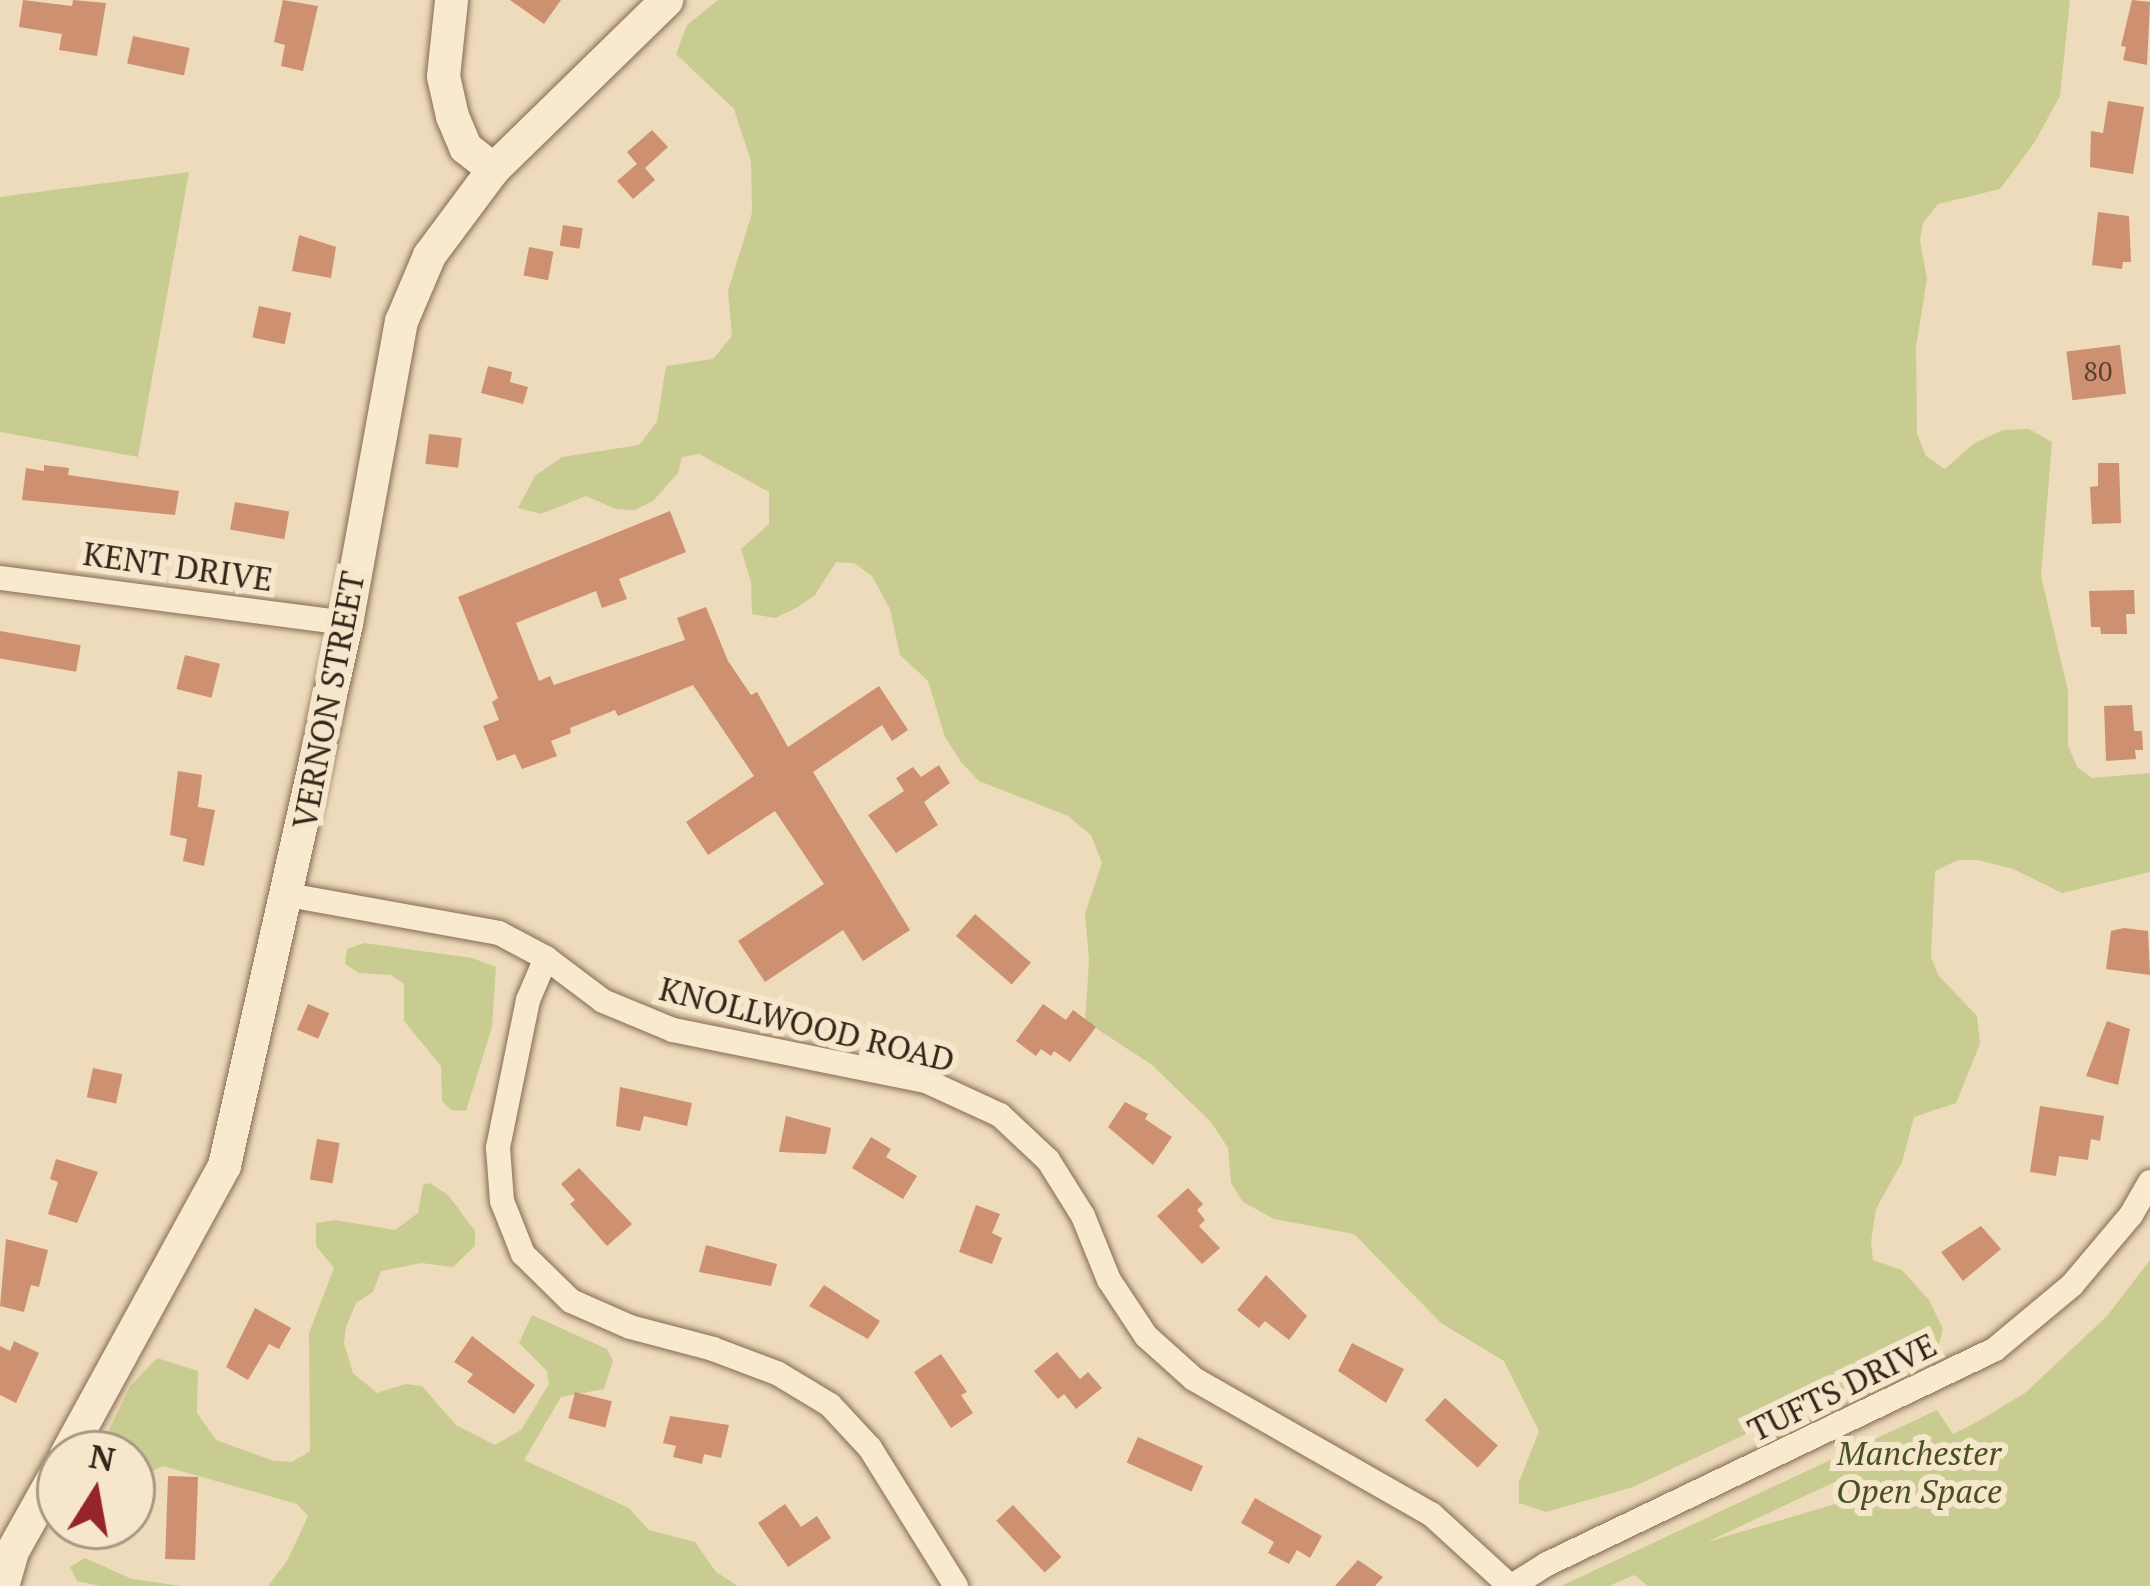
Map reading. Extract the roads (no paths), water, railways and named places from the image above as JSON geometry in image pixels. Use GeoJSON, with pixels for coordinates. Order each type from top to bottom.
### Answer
{"type":"FeatureCollection","features":[{"type":"Feature","properties":{"kind":"street"},"geometry":{"type":"LineString","coordinates":[[451,0],[443,76],[452,116],[465,147],[493,169]]}},
{"type":"Feature","properties":{"kind":"street","name":"VERNON STREET"},"geometry":{"type":"LineString","coordinates":[[79,1430],[224,1165],[346,623],[401,321],[429,255],[493,169],[666,0]]}},
{"type":"Feature","properties":{"kind":"street","name":"KENT DRIVE"},"geometry":{"type":"LineString","coordinates":[[0,578],[346,623]]}},
{"type":"Feature","properties":{"kind":"street","name":"KNOLLWOOD ROAD"},"geometry":{"type":"LineString","coordinates":[[288,895],[499,933],[545,958],[603,1000],[673,1030],[926,1081],[1000,1115],[1048,1160],[1084,1216],[1109,1280],[1145,1336],[1195,1379],[1431,1514],[1511,1586]]}},
{"type":"Feature","properties":{"kind":"street"},"geometry":{"type":"LineString","coordinates":[[545,958],[528,1000],[498,1148],[502,1201],[523,1254],[571,1301],[630,1328],[713,1349],[777,1373],[830,1405],[870,1448],[956,1586]]}},
{"type":"Feature","properties":{"kind":"street","name":"TUFTS DRIVE"},"geometry":{"type":"LineString","coordinates":[[1511,1586],[1547,1564],[1994,1350],[2072,1286],[2131,1215],[2150,1182]]}},
{"type":"Feature","properties":{"kind":"street"},"geometry":{"type":"LineString","coordinates":[[2,1586],[6,1550],[36,1503]]}},
{"type":"Feature","properties":{"kind":"park label","name":"Manchester Open Space"},"geometry":{"type":"Point","coordinates":[1919,1472]}}]}
